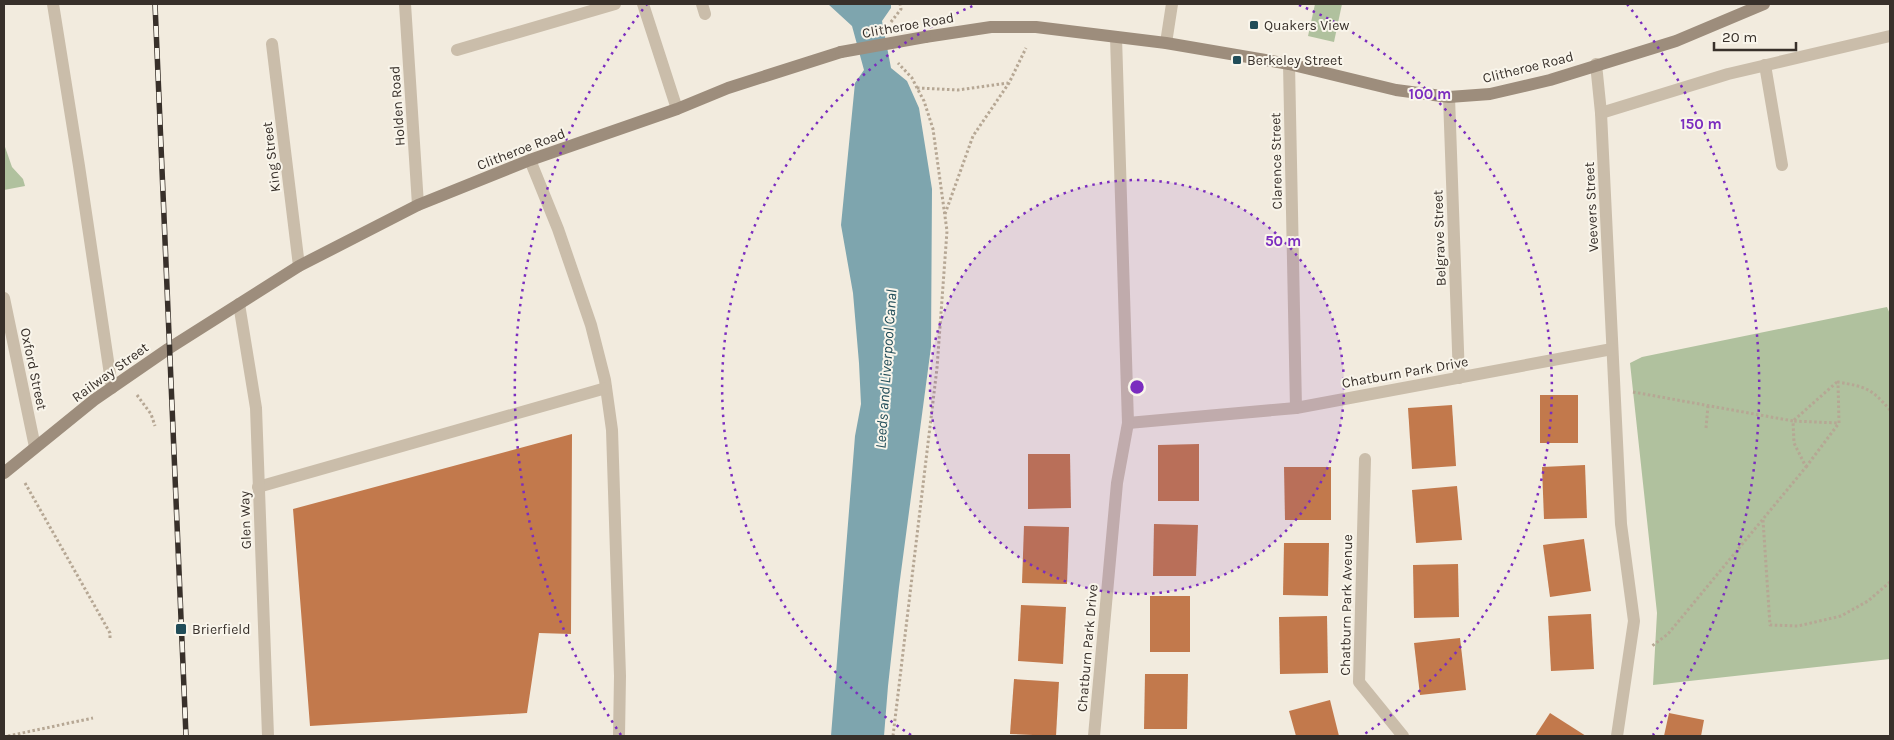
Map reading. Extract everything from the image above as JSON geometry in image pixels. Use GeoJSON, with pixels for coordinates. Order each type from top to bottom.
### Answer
{"type":"FeatureCollection","features":[{"type":"Feature","properties":{"kind":"main road","name":"Clitheroe Road"},"geometry":{"type":"LineString","coordinates":[[239,304],[299,266],[418,206],[530,160],[677,109],[728,88],[841,52],[991,27],[1036,27],[1166,42],[1289,64],[1396,90],[1449,97],[1490,94],[1550,80],[1596,64],[1676,41],[1764,4]]}},
{"type":"Feature","properties":{"kind":"main road","name":"Railway Street"},"geometry":{"type":"LineString","coordinates":[[4,473],[112,388],[239,304]]}},
{"type":"Feature","properties":{"kind":"street"},"geometry":{"type":"LineString","coordinates":[[53,4],[81,176],[112,388]]}},
{"type":"Feature","properties":{"kind":"street","name":"Holden Road"},"geometry":{"type":"LineString","coordinates":[[405,4],[418,206]]}},
{"type":"Feature","properties":{"kind":"street"},"geometry":{"type":"LineString","coordinates":[[457,50],[615,4]]}},
{"type":"Feature","properties":{"kind":"street"},"geometry":{"type":"LineString","coordinates":[[643,4],[677,109]]}},
{"type":"Feature","properties":{"kind":"street"},"geometry":{"type":"LineString","coordinates":[[1166,42],[1172,4]]}},
{"type":"Feature","properties":{"kind":"street"},"geometry":{"type":"LineString","coordinates":[[1601,113],[1728,74],[1890,36]]}},
{"type":"Feature","properties":{"kind":"street"},"geometry":{"type":"LineString","coordinates":[[1116,37],[1128,423]]}},
{"type":"Feature","properties":{"kind":"street","name":"King Street"},"geometry":{"type":"LineString","coordinates":[[272,44],[299,266]]}},
{"type":"Feature","properties":{"kind":"street","name":"Clarence Street"},"geometry":{"type":"LineString","coordinates":[[1289,64],[1296,408]]}},
{"type":"Feature","properties":{"kind":"street","name":"Veevers Street"},"geometry":{"type":"LineString","coordinates":[[1596,64],[1601,113],[1612,349]]}},
{"type":"Feature","properties":{"kind":"street"},"geometry":{"type":"LineString","coordinates":[[1765,65],[1782,165]]}},
{"type":"Feature","properties":{"kind":"street","name":"Belgrave Street"},"geometry":{"type":"LineString","coordinates":[[1449,97],[1459,378]]}},
{"type":"Feature","properties":{"kind":"street"},"geometry":{"type":"LineString","coordinates":[[530,160],[558,229],[591,325],[606,388],[612,440],[620,676],[619,736]]}},
{"type":"Feature","properties":{"kind":"street","name":"Oxford Street"},"geometry":{"type":"LineString","coordinates":[[4,298],[35,447]]}},
{"type":"Feature","properties":{"kind":"street","name":"Glen Way"},"geometry":{"type":"LineString","coordinates":[[239,304],[256,408],[268,736]]}},
{"type":"Feature","properties":{"kind":"street"},"geometry":{"type":"LineString","coordinates":[[1612,349],[1621,524],[1634,620],[1617,736]]}},
{"type":"Feature","properties":{"kind":"street","name":"Chatburn Park Drive"},"geometry":{"type":"LineString","coordinates":[[1094,736],[1117,483],[1128,423],[1296,408],[1612,349]]}},
{"type":"Feature","properties":{"kind":"street"},"geometry":{"type":"LineString","coordinates":[[258,487],[606,388]]}},
{"type":"Feature","properties":{"kind":"street","name":"Chatburn Park Avenue"},"geometry":{"type":"LineString","coordinates":[[1365,459],[1359,682],[1403,736]]}},
{"type":"Feature","properties":{"kind":"path"},"geometry":{"type":"LineString","coordinates":[[889,25],[900,8],[900,4]]}},
{"type":"Feature","properties":{"kind":"path"},"geometry":{"type":"LineString","coordinates":[[944,215],[973,136],[1008,83],[1036,27]]}},
{"type":"Feature","properties":{"kind":"path"},"geometry":{"type":"LineString","coordinates":[[893,736],[937,368],[943,300],[946,231],[933,129],[924,101],[912,78],[896,60]]}},
{"type":"Feature","properties":{"kind":"path"},"geometry":{"type":"LineString","coordinates":[[917,88],[958,90],[1008,83]]}},
{"type":"Feature","properties":{"kind":"path"},"geometry":{"type":"LineString","coordinates":[[126,378],[151,414],[156,426]]}},
{"type":"Feature","properties":{"kind":"path"},"geometry":{"type":"LineString","coordinates":[[1838,382],[1859,386],[1876,394],[1890,410]]}},
{"type":"Feature","properties":{"kind":"path"},"geometry":{"type":"LineString","coordinates":[[1793,421],[1838,382]]}},
{"type":"Feature","properties":{"kind":"path"},"geometry":{"type":"LineString","coordinates":[[1628,665],[1668,634],[1806,467],[1839,423],[1838,382]]}},
{"type":"Feature","properties":{"kind":"path"},"geometry":{"type":"LineString","coordinates":[[1614,388],[1793,421],[1839,423]]}},
{"type":"Feature","properties":{"kind":"path"},"geometry":{"type":"LineString","coordinates":[[1706,428],[1708,406]]}},
{"type":"Feature","properties":{"kind":"path"},"geometry":{"type":"LineString","coordinates":[[1793,421],[1794,443],[1806,467]]}},
{"type":"Feature","properties":{"kind":"path"},"geometry":{"type":"LineString","coordinates":[[14,465],[92,600],[110,633],[110,638]]}},
{"type":"Feature","properties":{"kind":"path"},"geometry":{"type":"LineString","coordinates":[[1763,519],[1770,625],[1798,626],[1840,616],[1868,601],[1890,582]]}},
{"type":"Feature","properties":{"kind":"path"},"geometry":{"type":"LineString","coordinates":[[8,736],[93,718]]}},
{"type":"Feature","properties":{"kind":"green space"},"geometry":{"type":"Polygon","coordinates":[[[1315,4],[1342,4],[1334,42],[1308,36],[1315,4]]]}},
{"type":"Feature","properties":{"kind":"green space"},"geometry":{"type":"Polygon","coordinates":[[[4,144],[12,167],[23,179],[25,186],[4,190],[4,144]]]}},
{"type":"Feature","properties":{"kind":"green space"},"geometry":{"type":"Polygon","coordinates":[[[1887,307],[1890,314],[1890,659],[1653,685],[1657,613],[1630,363],[1642,357],[1887,307]]]}},
{"type":"Feature","properties":{"kind":"water","name":"Leeds and Liverpool Canal"},"geometry":{"type":"Polygon","coordinates":[[[828,4],[891,4],[891,8],[882,21],[891,68],[907,81],[919,108],[932,189],[931,347],[899,587],[884,736],[831,736],[855,436],[861,404],[853,293],[841,225],[855,83],[864,70],[852,26],[828,4]]]}},
{"type":"Feature","properties":{"kind":"building"},"geometry":{"type":"Polygon","coordinates":[[[1540,395],[1578,395],[1578,443],[1540,443],[1540,395]]]}},
{"type":"Feature","properties":{"kind":"building"},"geometry":{"type":"Polygon","coordinates":[[[1452,405],[1456,466],[1412,469],[1408,408],[1452,405]]]}},
{"type":"Feature","properties":{"kind":"building"},"geometry":{"type":"Polygon","coordinates":[[[572,434],[571,634],[539,633],[527,713],[310,726],[293,509],[572,434]]]}},
{"type":"Feature","properties":{"kind":"building"},"geometry":{"type":"Polygon","coordinates":[[[1199,444],[1199,501],[1158,501],[1158,445],[1199,444]]]}},
{"type":"Feature","properties":{"kind":"building"},"geometry":{"type":"Polygon","coordinates":[[[1028,454],[1070,454],[1071,508],[1028,509],[1028,454]]]}},
{"type":"Feature","properties":{"kind":"building"},"geometry":{"type":"Polygon","coordinates":[[[1585,465],[1587,518],[1544,519],[1542,467],[1585,465]]]}},
{"type":"Feature","properties":{"kind":"building"},"geometry":{"type":"Polygon","coordinates":[[[1284,467],[1331,467],[1331,520],[1285,520],[1284,467]]]}},
{"type":"Feature","properties":{"kind":"building"},"geometry":{"type":"Polygon","coordinates":[[[1457,486],[1462,540],[1416,543],[1412,490],[1457,486]]]}},
{"type":"Feature","properties":{"kind":"building"},"geometry":{"type":"Polygon","coordinates":[[[1154,524],[1198,525],[1196,576],[1153,576],[1154,524]]]}},
{"type":"Feature","properties":{"kind":"building"},"geometry":{"type":"Polygon","coordinates":[[[1024,526],[1069,527],[1067,584],[1022,583],[1024,526]]]}},
{"type":"Feature","properties":{"kind":"building"},"geometry":{"type":"Polygon","coordinates":[[[1584,539],[1591,591],[1550,597],[1543,545],[1584,539]]]}},
{"type":"Feature","properties":{"kind":"building"},"geometry":{"type":"Polygon","coordinates":[[[1284,543],[1329,543],[1328,596],[1283,595],[1284,543]]]}},
{"type":"Feature","properties":{"kind":"building"},"geometry":{"type":"Polygon","coordinates":[[[1458,564],[1459,617],[1414,618],[1413,565],[1458,564]]]}},
{"type":"Feature","properties":{"kind":"building"},"geometry":{"type":"Polygon","coordinates":[[[1150,596],[1190,596],[1190,652],[1150,652],[1150,596]]]}},
{"type":"Feature","properties":{"kind":"building"},"geometry":{"type":"Polygon","coordinates":[[[1021,605],[1066,607],[1063,664],[1018,661],[1021,605]]]}},
{"type":"Feature","properties":{"kind":"building"},"geometry":{"type":"Polygon","coordinates":[[[1591,614],[1594,669],[1551,671],[1548,616],[1591,614]]]}},
{"type":"Feature","properties":{"kind":"building"},"geometry":{"type":"Polygon","coordinates":[[[1327,616],[1328,673],[1280,674],[1279,617],[1327,616]]]}},
{"type":"Feature","properties":{"kind":"building"},"geometry":{"type":"Polygon","coordinates":[[[1460,638],[1466,690],[1420,695],[1414,643],[1460,638]]]}},
{"type":"Feature","properties":{"kind":"building"},"geometry":{"type":"Polygon","coordinates":[[[1145,674],[1188,674],[1187,729],[1144,729],[1145,674]]]}},
{"type":"Feature","properties":{"kind":"building"},"geometry":{"type":"Polygon","coordinates":[[[1014,679],[1059,682],[1056,736],[1010,734],[1014,679]]]}},
{"type":"Feature","properties":{"kind":"building"},"geometry":{"type":"Polygon","coordinates":[[[1330,700],[1339,736],[1296,736],[1289,711],[1330,700]]]}},
{"type":"Feature","properties":{"kind":"building"},"geometry":{"type":"Polygon","coordinates":[[[1550,713],[1586,736],[1535,736],[1550,713]]]}},
{"type":"Feature","properties":{"kind":"building"},"geometry":{"type":"Polygon","coordinates":[[[1669,713],[1704,720],[1701,736],[1664,736],[1669,713]]]}},
{"type":"Feature","properties":{"kind":"railway"},"geometry":{"type":"LineString","coordinates":[[155,4],[186,736]]}},
{"type":"Feature","properties":{"kind":"place","name":"Quakers View"},"geometry":{"type":"Point","coordinates":[1254,25]}},
{"type":"Feature","properties":{"kind":"place","name":"Berkeley Street"},"geometry":{"type":"Point","coordinates":[1237,60]}},
{"type":"Feature","properties":{"kind":"place","name":"Brierfield"},"geometry":{"type":"Point","coordinates":[181,629]}}]}
